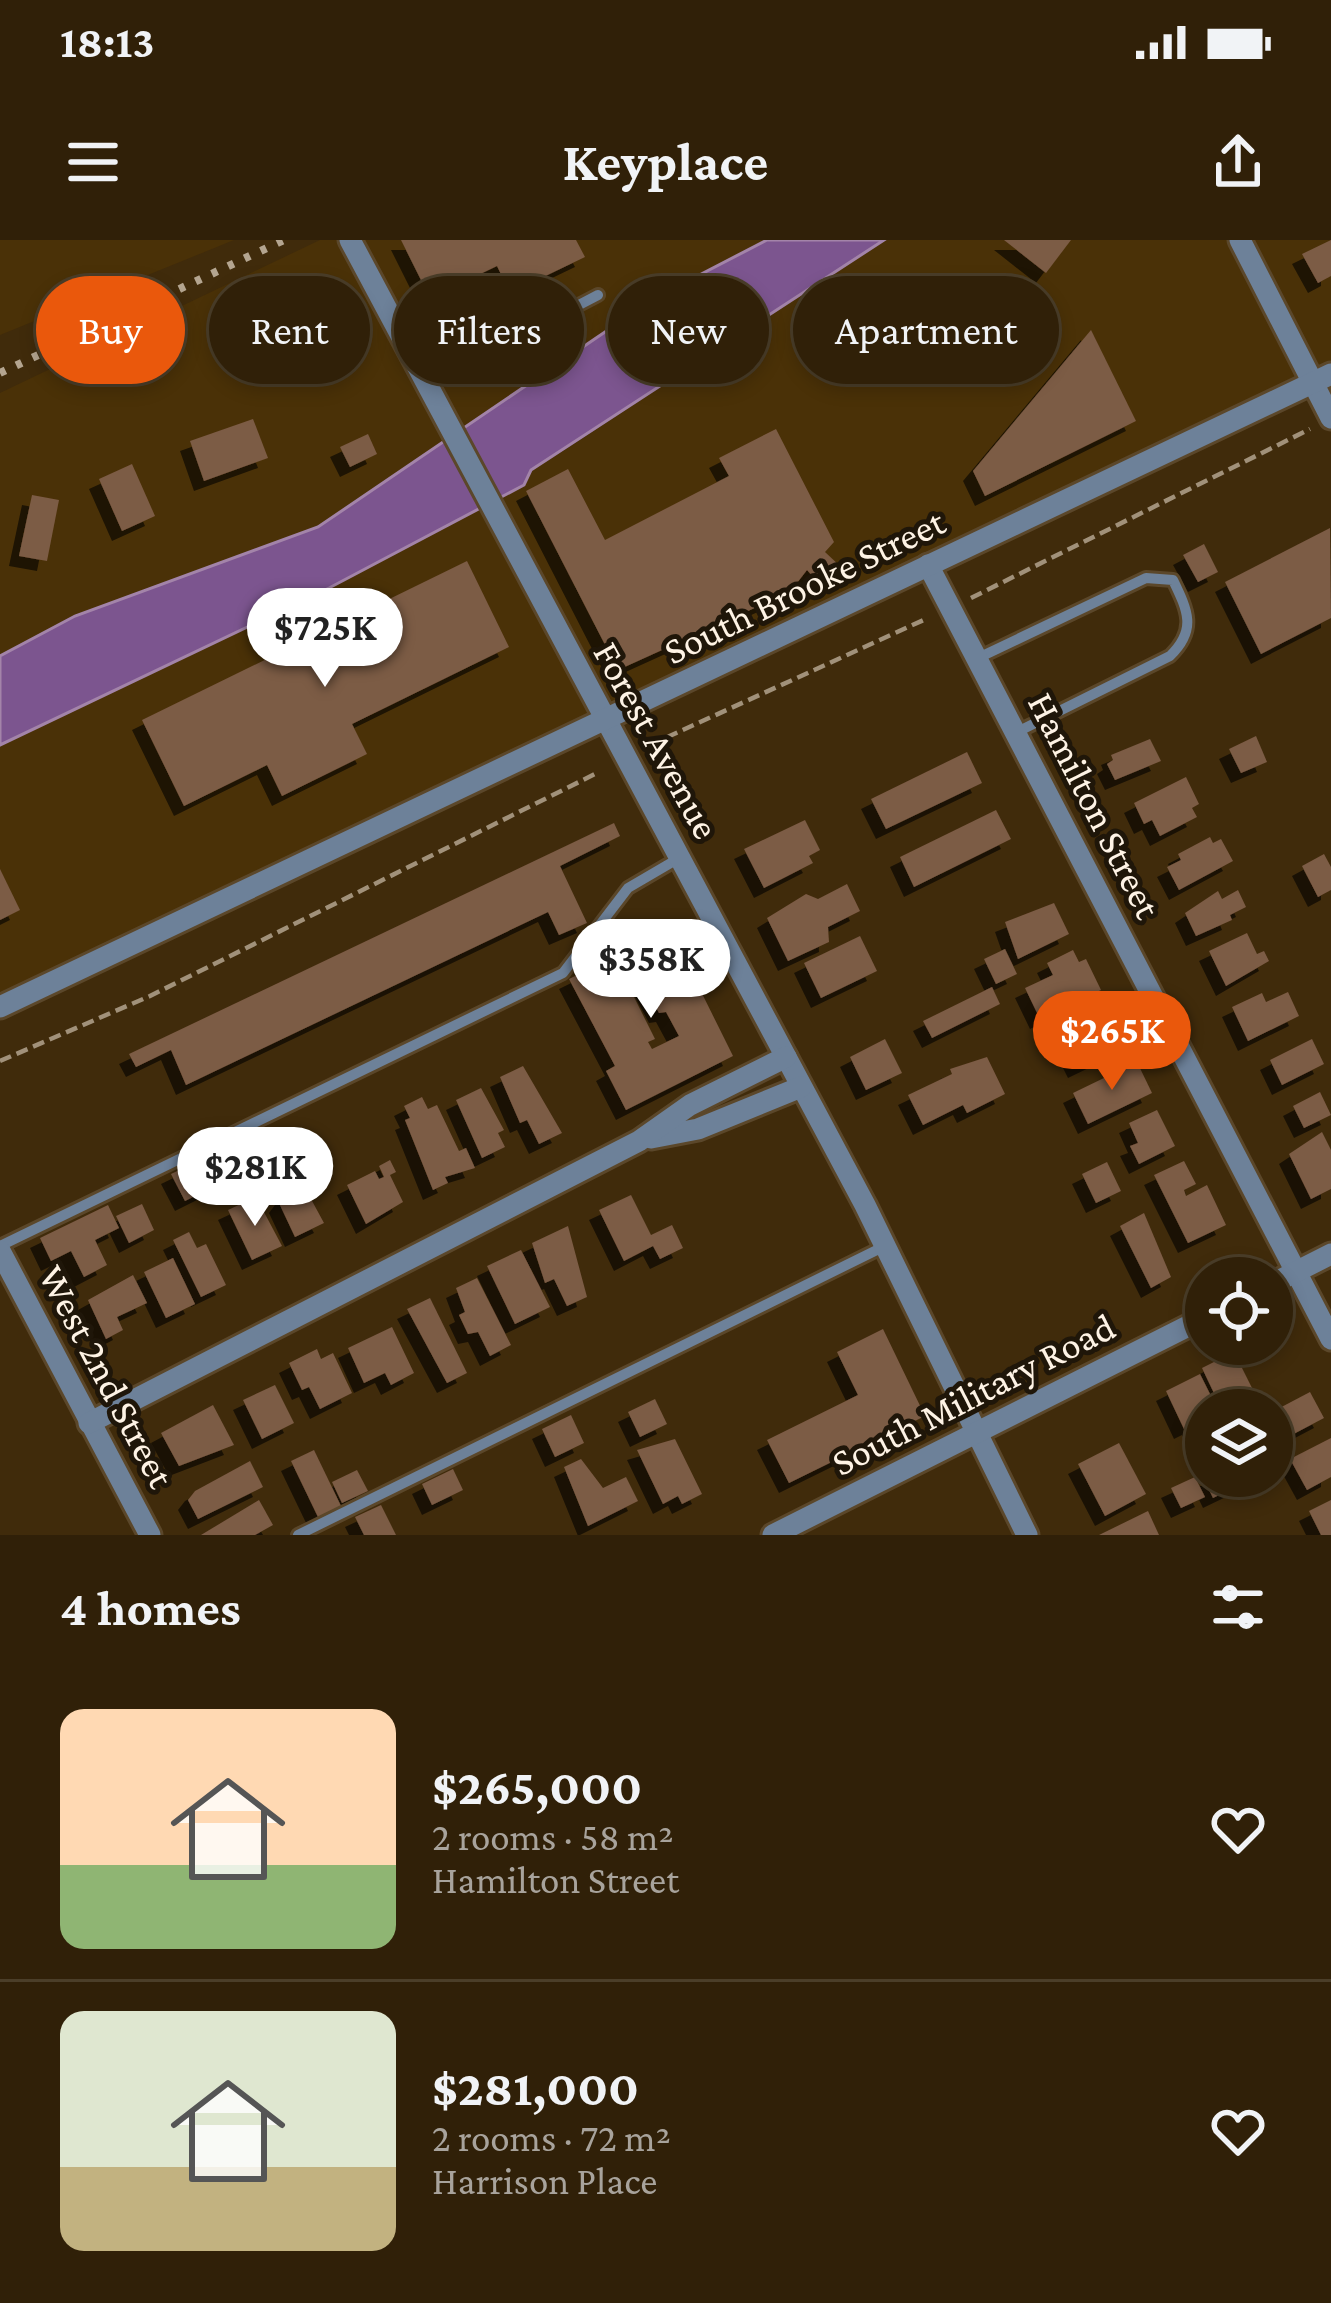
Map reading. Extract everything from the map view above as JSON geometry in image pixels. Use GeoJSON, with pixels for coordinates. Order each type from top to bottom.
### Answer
{"type":"FeatureCollection","features":[{"type":"Feature","properties":{"kind":"street","name":"Forest Avenue"},"geometry":{"type":"LineString","coordinates":[[350,240],[394,324]]}},
{"type":"Feature","properties":{"kind":"street"},"geometry":{"type":"LineString","coordinates":[[1240,240],[1322,378],[1331,418]]}},
{"type":"Feature","properties":{"kind":"street","name":"South Brooke Street"},"geometry":{"type":"LineString","coordinates":[[0,1006],[1322,378]]}},
{"type":"Feature","properties":{"kind":"street","name":"Forest Avenue"},"geometry":{"type":"LineString","coordinates":[[425,386],[604,722],[682,856],[885,1246],[1027,1535]]}},
{"type":"Feature","properties":{"kind":"street","name":"Hamilton Street"},"geometry":{"type":"LineString","coordinates":[[928,565],[1331,1339]]}},
{"type":"Feature","properties":{"kind":"street"},"geometry":{"type":"LineString","coordinates":[[89,1423],[639,1141],[690,1105],[786,1057]]}},
{"type":"Feature","properties":{"kind":"street"},"geometry":{"type":"LineString","coordinates":[[639,1141],[698,1129],[801,1087]]}},
{"type":"Feature","properties":{"kind":"street","name":"West 2nd Street"},"geometry":{"type":"LineString","coordinates":[[0,1249],[150,1535]]}},
{"type":"Feature","properties":{"kind":"street"},"geometry":{"type":"LineString","coordinates":[[1293,1274],[1331,1254]]}},
{"type":"Feature","properties":{"kind":"street","name":"South Military Road"},"geometry":{"type":"LineString","coordinates":[[773,1535],[1185,1328]]}},
{"type":"Feature","properties":{"kind":"lane"},"geometry":{"type":"LineString","coordinates":[[425,386],[598,295]]}},
{"type":"Feature","properties":{"kind":"lane"},"geometry":{"type":"LineString","coordinates":[[978,658],[1146,578],[1174,580],[1190,614],[1186,641],[1170,656],[1017,733]]}},
{"type":"Feature","properties":{"kind":"lane"},"geometry":{"type":"LineString","coordinates":[[0,1249],[563,973],[628,888],[682,856]]}},
{"type":"Feature","properties":{"kind":"lane"},"geometry":{"type":"LineString","coordinates":[[298,1535],[885,1246]]}},
{"type":"Feature","properties":{"kind":"path"},"geometry":{"type":"LineString","coordinates":[[650,745],[952,607],[1331,418]]}},
{"type":"Feature","properties":{"kind":"path"},"geometry":{"type":"LineString","coordinates":[[0,1061],[150,996],[595,774]]}},
{"type":"Feature","properties":{"kind":"shaded area"},"geometry":{"type":"Polygon","coordinates":[[[0,240],[234,240],[145,276],[36,276],[36,320],[0,335],[0,240]]]}},
{"type":"Feature","properties":{"kind":"shaded area"},"geometry":{"type":"Polygon","coordinates":[[[320,240],[767,240],[697,276],[608,276],[608,330],[584,346],[584,276],[394,276],[394,384],[528,384],[318,527],[75,616],[0,656],[0,393],[36,376],[36,384],[185,384],[185,305],[209,293],[209,384],[370,384],[370,276],[245,276],[320,240]]]}},
{"type":"Feature","properties":{"kind":"shaded area"},"geometry":{"type":"Polygon","coordinates":[[[767,240],[884,240],[829,276],[793,276],[793,299],[769,315],[769,276],[697,276],[767,240]]]}},
{"type":"Feature","properties":{"kind":"shaded area"},"geometry":{"type":"Polygon","coordinates":[[[884,240],[1331,240],[1331,418],[1313,383],[0,1007],[0,745],[329,588],[562,452],[665,384],[769,384],[769,316],[793,300],[793,384],[1059,384],[1059,276],[829,276],[884,240]]]}},
{"type":"Feature","properties":{"kind":"shaded area"},"geometry":{"type":"Polygon","coordinates":[[[608,330],[608,384],[663,384],[531,470],[524,485],[329,588],[0,745],[0,656],[75,616],[318,527],[528,384],[584,384],[584,346],[608,330]]]}},
{"type":"Feature","properties":{"kind":"building"},"geometry":{"type":"Polygon","coordinates":[[[401,240],[576,240],[585,257],[545,276],[502,276],[497,266],[476,276],[419,276],[401,240]]]}},
{"type":"Feature","properties":{"kind":"building"},"geometry":{"type":"Polygon","coordinates":[[[1004,240],[1071,240],[1046,273],[1004,240]]]}},
{"type":"Feature","properties":{"kind":"building"},"geometry":{"type":"Polygon","coordinates":[[[1331,240],[1331,276],[1318,283],[1302,254],[1331,240]]]}},
{"type":"Feature","properties":{"kind":"building"},"geometry":{"type":"Polygon","coordinates":[[[1091,330],[1136,421],[985,496],[973,471],[1046,384],[1059,384],[1059,368],[1091,330]]]}},
{"type":"Feature","properties":{"kind":"building"},"geometry":{"type":"Polygon","coordinates":[[[253,419],[268,458],[204,481],[190,441],[253,419]]]}},
{"type":"Feature","properties":{"kind":"building"},"geometry":{"type":"Polygon","coordinates":[[[776,429],[834,542],[825,552],[841,567],[815,579],[807,570],[790,592],[618,670],[526,491],[568,469],[605,540],[729,476],[719,458],[776,429]]]}},
{"type":"Feature","properties":{"kind":"building"},"geometry":{"type":"Polygon","coordinates":[[[368,434],[377,454],[350,467],[340,447],[368,434]]]}},
{"type":"Feature","properties":{"kind":"building"},"geometry":{"type":"Polygon","coordinates":[[[132,464],[155,516],[122,531],[99,479],[132,464]]]}},
{"type":"Feature","properties":{"kind":"building"},"geometry":{"type":"Polygon","coordinates":[[[32,495],[59,500],[47,561],[19,556],[32,495]]]}},
{"type":"Feature","properties":{"kind":"building"},"geometry":{"type":"Polygon","coordinates":[[[1330,528],[1331,618],[1261,654],[1225,582],[1330,528]]]}},
{"type":"Feature","properties":{"kind":"building"},"geometry":{"type":"Polygon","coordinates":[[[1204,544],[1218,572],[1198,582],[1183,555],[1204,544]]]}},
{"type":"Feature","properties":{"kind":"building"},"geometry":{"type":"Polygon","coordinates":[[[467,561],[509,647],[352,724],[367,754],[282,796],[267,765],[184,806],[142,720],[467,561]]]}},
{"type":"Feature","properties":{"kind":"building"},"geometry":{"type":"Polygon","coordinates":[[[1256,736],[1267,762],[1241,773],[1229,749],[1256,736]]]}},
{"type":"Feature","properties":{"kind":"building"},"geometry":{"type":"Polygon","coordinates":[[[1150,739],[1161,761],[1115,780],[1107,764],[1113,760],[1111,755],[1150,739]]]}},
{"type":"Feature","properties":{"kind":"building"},"geometry":{"type":"Polygon","coordinates":[[[967,752],[982,783],[886,829],[871,799],[967,752]]]}},
{"type":"Feature","properties":{"kind":"building"},"geometry":{"type":"Polygon","coordinates":[[[1186,777],[1199,804],[1192,808],[1197,817],[1160,836],[1152,820],[1144,824],[1134,803],[1186,777]]]}},
{"type":"Feature","properties":{"kind":"building"},"geometry":{"type":"Polygon","coordinates":[[[996,810],[1011,839],[914,887],[900,857],[996,810]]]}},
{"type":"Feature","properties":{"kind":"building"},"geometry":{"type":"Polygon","coordinates":[[[805,820],[820,850],[809,856],[813,863],[764,888],[744,849],[805,820]]]}},
{"type":"Feature","properties":{"kind":"building"},"geometry":{"type":"Polygon","coordinates":[[[614,823],[620,836],[560,866],[587,923],[559,935],[548,912],[186,1085],[171,1050],[136,1067],[129,1054],[614,823]]]}},
{"type":"Feature","properties":{"kind":"building"},"geometry":{"type":"Polygon","coordinates":[[[1210,837],[1213,843],[1221,839],[1233,861],[1179,890],[1167,867],[1181,860],[1178,854],[1210,837]]]}},
{"type":"Feature","properties":{"kind":"building"},"geometry":{"type":"Polygon","coordinates":[[[1324,854],[1331,867],[1331,890],[1318,897],[1302,866],[1324,854]]]}},
{"type":"Feature","properties":{"kind":"building"},"geometry":{"type":"Polygon","coordinates":[[[0,869],[20,910],[0,920],[0,869]]]}},
{"type":"Feature","properties":{"kind":"building"},"geometry":{"type":"Polygon","coordinates":[[[847,884],[860,911],[828,927],[829,942],[788,961],[767,918],[806,894],[818,899],[847,884]]]}},
{"type":"Feature","properties":{"kind":"building"},"geometry":{"type":"Polygon","coordinates":[[[1238,890],[1246,907],[1230,915],[1232,920],[1196,936],[1185,913],[1218,891],[1222,899],[1238,890]]]}},
{"type":"Feature","properties":{"kind":"building"},"geometry":{"type":"Polygon","coordinates":[[[1054,903],[1069,934],[1018,959],[1005,922],[1054,903]]]}},
{"type":"Feature","properties":{"kind":"building"},"geometry":{"type":"Polygon","coordinates":[[[671,931],[733,1056],[626,1110],[606,1071],[615,1066],[569,979],[614,957],[655,1039],[648,1042],[652,1049],[679,1036],[666,1012],[659,1013],[627,953],[671,931]]]}},
{"type":"Feature","properties":{"kind":"building"},"geometry":{"type":"Polygon","coordinates":[[[1247,933],[1257,954],[1264,951],[1269,961],[1226,986],[1209,951],[1247,933]]]}},
{"type":"Feature","properties":{"kind":"building"},"geometry":{"type":"Polygon","coordinates":[[[860,936],[877,971],[821,998],[804,963],[860,936]]]}},
{"type":"Feature","properties":{"kind":"building"},"geometry":{"type":"Polygon","coordinates":[[[1005,949],[1017,974],[996,984],[984,959],[1005,949]]]}},
{"type":"Feature","properties":{"kind":"building"},"geometry":{"type":"Polygon","coordinates":[[[1073,950],[1079,962],[1086,959],[1101,990],[1040,1019],[1025,988],[1053,975],[1047,963],[1073,950]]]}},
{"type":"Feature","properties":{"kind":"building"},"geometry":{"type":"Polygon","coordinates":[[[992,987],[1000,1004],[932,1038],[923,1021],[992,987]]]}},
{"type":"Feature","properties":{"kind":"building"},"geometry":{"type":"Polygon","coordinates":[[[1288,992],[1299,1016],[1248,1041],[1232,1007],[1262,993],[1266,1002],[1288,992]]]}},
{"type":"Feature","properties":{"kind":"building"},"geometry":{"type":"Polygon","coordinates":[[[1126,1015],[1138,1039],[1078,1068],[1066,1044],[1126,1015]]]}},
{"type":"Feature","properties":{"kind":"building"},"geometry":{"type":"Polygon","coordinates":[[[885,1039],[902,1073],[866,1090],[850,1057],[885,1039]]]}},
{"type":"Feature","properties":{"kind":"building"},"geometry":{"type":"Polygon","coordinates":[[[1312,1039],[1324,1064],[1282,1085],[1270,1060],[1312,1039]]]}},
{"type":"Feature","properties":{"kind":"building"},"geometry":{"type":"Polygon","coordinates":[[[987,1057],[1005,1094],[967,1113],[963,1105],[923,1125],[908,1095],[952,1074],[950,1069],[987,1057]]]}},
{"type":"Feature","properties":{"kind":"building"},"geometry":{"type":"Polygon","coordinates":[[[1137,1062],[1152,1093],[1088,1124],[1073,1093],[1137,1062]]]}},
{"type":"Feature","properties":{"kind":"building"},"geometry":{"type":"Polygon","coordinates":[[[523,1066],[562,1133],[539,1144],[527,1120],[520,1123],[500,1077],[523,1066]]]}},
{"type":"Feature","properties":{"kind":"building"},"geometry":{"type":"Polygon","coordinates":[[[481,1088],[504,1130],[498,1133],[505,1147],[482,1158],[456,1100],[481,1088]]]}},
{"type":"Feature","properties":{"kind":"building"},"geometry":{"type":"Polygon","coordinates":[[[1320,1092],[1331,1115],[1304,1128],[1293,1106],[1320,1092]]]}},
{"type":"Feature","properties":{"kind":"building"},"geometry":{"type":"Polygon","coordinates":[[[422,1097],[428,1109],[437,1105],[459,1151],[466,1148],[475,1168],[445,1177],[448,1183],[433,1190],[405,1120],[410,1118],[404,1106],[422,1097]]]}},
{"type":"Feature","properties":{"kind":"building"},"geometry":{"type":"Polygon","coordinates":[[[1157,1110],[1175,1146],[1139,1164],[1130,1146],[1138,1143],[1129,1123],[1157,1110]]]}},
{"type":"Feature","properties":{"kind":"building"},"geometry":{"type":"Polygon","coordinates":[[[1322,1132],[1331,1150],[1331,1189],[1311,1199],[1289,1154],[1322,1132]]]}},
{"type":"Feature","properties":{"kind":"building"},"geometry":{"type":"Polygon","coordinates":[[[390,1160],[396,1172],[390,1175],[403,1202],[366,1224],[347,1185],[375,1171],[379,1179],[384,1177],[379,1166],[390,1160]]]}},
{"type":"Feature","properties":{"kind":"building"},"geometry":{"type":"Polygon","coordinates":[[[1184,1161],[1196,1184],[1184,1190],[1186,1196],[1207,1185],[1226,1225],[1188,1243],[1154,1175],[1184,1161]]]}},
{"type":"Feature","properties":{"kind":"building"},"geometry":{"type":"Polygon","coordinates":[[[196,1162],[209,1189],[185,1201],[171,1174],[196,1162]]]}},
{"type":"Feature","properties":{"kind":"building"},"geometry":{"type":"Polygon","coordinates":[[[1107,1162],[1121,1191],[1096,1203],[1082,1174],[1107,1162]]]}},
{"type":"Feature","properties":{"kind":"building"},"geometry":{"type":"Polygon","coordinates":[[[293,1166],[324,1223],[295,1237],[279,1203],[285,1195],[275,1175],[293,1166]]]}},
{"type":"Feature","properties":{"kind":"building"},"geometry":{"type":"Polygon","coordinates":[[[631,1195],[651,1235],[672,1225],[683,1248],[660,1259],[653,1246],[624,1261],[599,1210],[631,1195]]]}},
{"type":"Feature","properties":{"kind":"building"},"geometry":{"type":"Polygon","coordinates":[[[256,1197],[282,1246],[252,1260],[228,1210],[256,1197]]]}},
{"type":"Feature","properties":{"kind":"building"},"geometry":{"type":"Polygon","coordinates":[[[142,1204],[154,1230],[129,1243],[116,1216],[142,1204]]]}},
{"type":"Feature","properties":{"kind":"building"},"geometry":{"type":"Polygon","coordinates":[[[108,1205],[119,1228],[95,1240],[107,1265],[84,1277],[71,1251],[51,1261],[40,1238],[108,1205]]]}},
{"type":"Feature","properties":{"kind":"building"},"geometry":{"type":"Polygon","coordinates":[[[1144,1213],[1171,1277],[1151,1288],[1120,1226],[1144,1213]]]}},
{"type":"Feature","properties":{"kind":"building"},"geometry":{"type":"Polygon","coordinates":[[[568,1226],[587,1297],[567,1306],[554,1279],[545,1283],[532,1243],[568,1226]]]}},
{"type":"Feature","properties":{"kind":"building"},"geometry":{"type":"Polygon","coordinates":[[[189,1232],[197,1248],[206,1244],[226,1285],[201,1297],[173,1240],[189,1232]]]}},
{"type":"Feature","properties":{"kind":"building"},"geometry":{"type":"Polygon","coordinates":[[[521,1250],[550,1307],[515,1324],[487,1266],[521,1250]]]}},
{"type":"Feature","properties":{"kind":"building"},"geometry":{"type":"Polygon","coordinates":[[[173,1258],[195,1304],[166,1318],[144,1272],[173,1258]]]}},
{"type":"Feature","properties":{"kind":"building"},"geometry":{"type":"Polygon","coordinates":[[[133,1275],[147,1303],[117,1317],[123,1330],[106,1339],[88,1300],[133,1275]]]}},
{"type":"Feature","properties":{"kind":"building"},"geometry":{"type":"Polygon","coordinates":[[[477,1278],[511,1345],[490,1356],[478,1332],[468,1334],[459,1315],[465,1312],[456,1288],[477,1278]]]}},
{"type":"Feature","properties":{"kind":"building"},"geometry":{"type":"Polygon","coordinates":[[[430,1298],[467,1373],[447,1383],[407,1309],[430,1298]]]}},
{"type":"Feature","properties":{"kind":"building"},"geometry":{"type":"Polygon","coordinates":[[[392,1327],[414,1373],[391,1385],[385,1373],[364,1383],[348,1348],[392,1327]]]}},
{"type":"Feature","properties":{"kind":"building"},"geometry":{"type":"Polygon","coordinates":[[[883,1329],[925,1416],[789,1483],[767,1440],[858,1395],[837,1352],[883,1329]]]}},
{"type":"Feature","properties":{"kind":"building"},"geometry":{"type":"Polygon","coordinates":[[[317,1349],[321,1359],[333,1353],[352,1393],[320,1409],[309,1387],[302,1390],[289,1363],[317,1349]]]}},
{"type":"Feature","properties":{"kind":"building"},"geometry":{"type":"Polygon","coordinates":[[[1240,1365],[1252,1389],[1212,1389],[1202,1368],[1240,1365]]]}},
{"type":"Feature","properties":{"kind":"building"},"geometry":{"type":"Polygon","coordinates":[[[1200,1374],[1208,1389],[1185,1389],[1184,1429],[1166,1391],[1200,1374]]]}},
{"type":"Feature","properties":{"kind":"building"},"geometry":{"type":"Polygon","coordinates":[[[275,1385],[294,1423],[262,1439],[243,1400],[275,1385]]]}},
{"type":"Feature","properties":{"kind":"building"},"geometry":{"type":"Polygon","coordinates":[[[1310,1392],[1324,1418],[1293,1434],[1293,1401],[1310,1392]]]}},
{"type":"Feature","properties":{"kind":"building"},"geometry":{"type":"Polygon","coordinates":[[[655,1399],[667,1424],[640,1437],[628,1412],[655,1399]]]}},
{"type":"Feature","properties":{"kind":"building"},"geometry":{"type":"Polygon","coordinates":[[[213,1405],[234,1445],[179,1466],[161,1433],[213,1405]]]}},
{"type":"Feature","properties":{"kind":"building"},"geometry":{"type":"Polygon","coordinates":[[[571,1415],[584,1443],[555,1457],[542,1429],[571,1415]]]}},
{"type":"Feature","properties":{"kind":"building"},"geometry":{"type":"Polygon","coordinates":[[[1331,1438],[1331,1477],[1307,1490],[1293,1457],[1331,1438]]]}},
{"type":"Feature","properties":{"kind":"building"},"geometry":{"type":"Polygon","coordinates":[[[675,1439],[702,1494],[682,1504],[678,1496],[663,1504],[637,1450],[675,1439]]]}},
{"type":"Feature","properties":{"kind":"building"},"geometry":{"type":"Polygon","coordinates":[[[1119,1443],[1146,1494],[1105,1516],[1078,1464],[1119,1443]]]}},
{"type":"Feature","properties":{"kind":"building"},"geometry":{"type":"Polygon","coordinates":[[[314,1450],[341,1506],[318,1517],[291,1461],[314,1450]]]}},
{"type":"Feature","properties":{"kind":"building"},"geometry":{"type":"Polygon","coordinates":[[[581,1459],[603,1488],[626,1477],[638,1501],[588,1526],[564,1467],[581,1459]]]}},
{"type":"Feature","properties":{"kind":"building"},"geometry":{"type":"Polygon","coordinates":[[[250,1461],[263,1487],[198,1519],[188,1500],[195,1491],[250,1461]]]}},
{"type":"Feature","properties":{"kind":"building"},"geometry":{"type":"Polygon","coordinates":[[[453,1469],[463,1490],[432,1505],[422,1484],[453,1469]]]}},
{"type":"Feature","properties":{"kind":"building"},"geometry":{"type":"Polygon","coordinates":[[[357,1470],[368,1491],[342,1503],[332,1482],[357,1470]]]}},
{"type":"Feature","properties":{"kind":"building"},"geometry":{"type":"Polygon","coordinates":[[[1185,1482],[1185,1497],[1205,1497],[1181,1508],[1171,1488],[1185,1482]]]}},
{"type":"Feature","properties":{"kind":"building"},"geometry":{"type":"Polygon","coordinates":[[[259,1500],[273,1525],[255,1535],[201,1535],[259,1500]]]}},
{"type":"Feature","properties":{"kind":"building"},"geometry":{"type":"Polygon","coordinates":[[[1331,1500],[1331,1535],[1321,1535],[1309,1511],[1331,1500]]]}},
{"type":"Feature","properties":{"kind":"building"},"geometry":{"type":"Polygon","coordinates":[[[381,1505],[396,1535],[364,1535],[355,1517],[381,1505]]]}},
{"type":"Feature","properties":{"kind":"building"},"geometry":{"type":"Polygon","coordinates":[[[1148,1511],[1159,1535],[1099,1535],[1148,1511]]]}},
{"type":"Feature","properties":{"kind":"railway"},"geometry":{"type":"LineString","coordinates":[[0,373],[284,240]]}}]}
